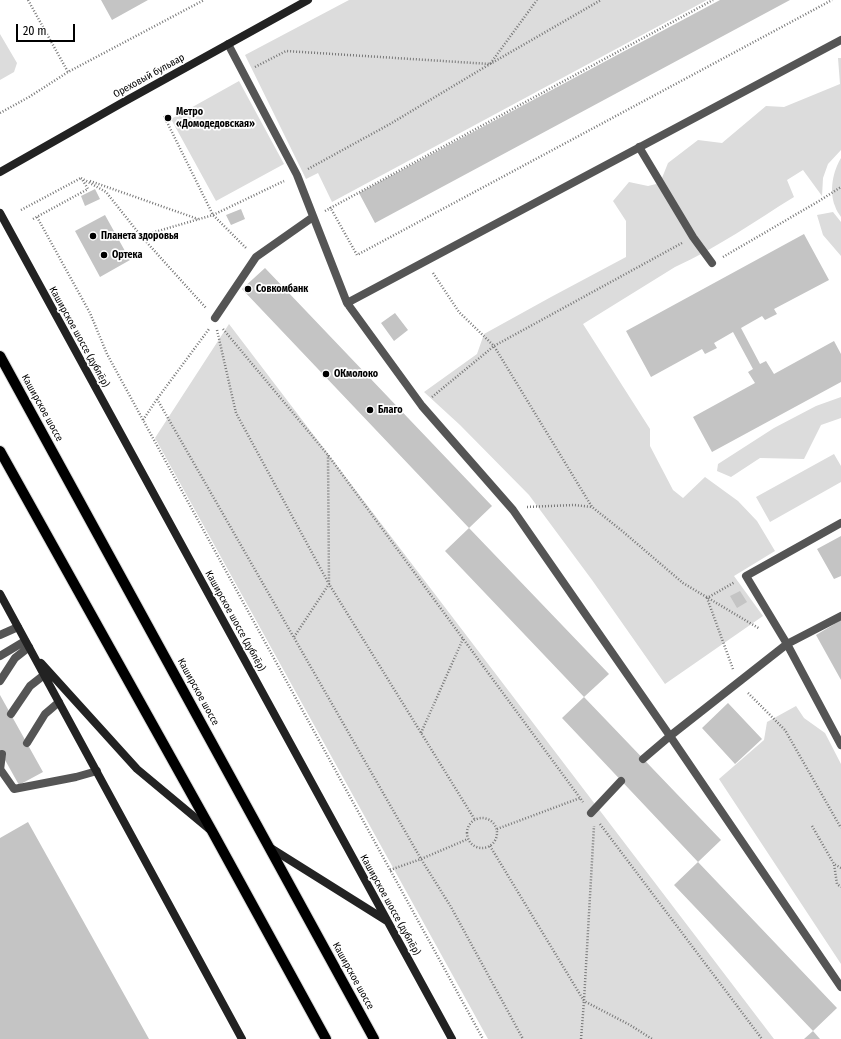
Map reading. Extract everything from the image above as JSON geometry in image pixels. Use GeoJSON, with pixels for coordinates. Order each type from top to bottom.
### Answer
{"type":"FeatureCollection","features":[{"type":"Feature","properties":{"kind":"main road","name":"Ореховый бульвар"},"geometry":{"type":"LineString","coordinates":[[0,172],[308,0]]}},
{"type":"Feature","properties":{"kind":"main road","name":"Каширское шоссе (дублёр)"},"geometry":{"type":"LineString","coordinates":[[0,213],[452,1039]]}},
{"type":"Feature","properties":{"kind":"main road","name":"Каширское шоссе"},"geometry":{"type":"LineString","coordinates":[[0,356],[374,1039]]}},
{"type":"Feature","properties":{"kind":"main road"},"geometry":{"type":"LineString","coordinates":[[0,451],[326,1039]]}},
{"type":"Feature","properties":{"kind":"main road"},"geometry":{"type":"LineString","coordinates":[[0,594],[242,1039]]}},
{"type":"Feature","properties":{"kind":"main road"},"geometry":{"type":"LineString","coordinates":[[29,647],[137,769],[212,831]]}},
{"type":"Feature","properties":{"kind":"main road"},"geometry":{"type":"LineString","coordinates":[[269,847],[388,922]]}},
{"type":"Feature","properties":{"kind":"lane"},"geometry":{"type":"LineString","coordinates":[[347,303],[640,147],[792,70],[841,40]]}},
{"type":"Feature","properties":{"kind":"lane"},"geometry":{"type":"LineString","coordinates":[[228,44],[297,175],[347,303],[422,406],[511,508],[670,736],[841,987]]}},
{"type":"Feature","properties":{"kind":"lane"},"geometry":{"type":"LineString","coordinates":[[640,147],[693,237],[712,263]]}},
{"type":"Feature","properties":{"kind":"lane"},"geometry":{"type":"LineString","coordinates":[[594,172],[598,180]]}},
{"type":"Feature","properties":{"kind":"lane"},"geometry":{"type":"LineString","coordinates":[[215,318],[256,257],[313,217]]}},
{"type":"Feature","properties":{"kind":"lane"},"geometry":{"type":"LineString","coordinates":[[841,523],[746,576],[786,644],[841,745]]}},
{"type":"Feature","properties":{"kind":"lane"},"geometry":{"type":"LineString","coordinates":[[643,759],[786,644],[841,616]]}},
{"type":"Feature","properties":{"kind":"lane"},"geometry":{"type":"LineString","coordinates":[[0,635],[18,627]]}},
{"type":"Feature","properties":{"kind":"lane"},"geometry":{"type":"LineString","coordinates":[[0,656],[29,647]]}},
{"type":"Feature","properties":{"kind":"lane"},"geometry":{"type":"LineString","coordinates":[[0,682],[15,658],[29,647]]}},
{"type":"Feature","properties":{"kind":"lane"},"geometry":{"type":"LineString","coordinates":[[11,714],[30,686],[44,675]]}},
{"type":"Feature","properties":{"kind":"lane"},"geometry":{"type":"LineString","coordinates":[[27,743],[45,714],[59,702]]}},
{"type":"Feature","properties":{"kind":"lane"},"geometry":{"type":"LineString","coordinates":[[2,754],[0,769],[14,789]]}},
{"type":"Feature","properties":{"kind":"lane"},"geometry":{"type":"LineString","coordinates":[[14,789],[76,777],[97,771]]}},
{"type":"Feature","properties":{"kind":"lane"},"geometry":{"type":"LineString","coordinates":[[14,789],[16,780]]}},
{"type":"Feature","properties":{"kind":"lane"},"geometry":{"type":"LineString","coordinates":[[593,815],[621,780]]}},
{"type":"Feature","properties":{"kind":"path"},"geometry":{"type":"LineString","coordinates":[[28,0],[68,72]]}},
{"type":"Feature","properties":{"kind":"path"},"geometry":{"type":"LineString","coordinates":[[0,113],[29,97],[68,72],[204,0]]}},
{"type":"Feature","properties":{"kind":"path"},"geometry":{"type":"LineString","coordinates":[[490,64],[537,0]]}},
{"type":"Feature","properties":{"kind":"path"},"geometry":{"type":"LineString","coordinates":[[141,236],[213,215],[297,175],[390,124],[601,0]]}},
{"type":"Feature","properties":{"kind":"path"},"geometry":{"type":"LineString","coordinates":[[313,217],[712,0]]}},
{"type":"Feature","properties":{"kind":"path"},"geometry":{"type":"LineString","coordinates":[[330,207],[357,255],[832,0]]}},
{"type":"Feature","properties":{"kind":"path"},"geometry":{"type":"LineString","coordinates":[[243,72],[286,51],[490,64]]}},
{"type":"Feature","properties":{"kind":"path"},"geometry":{"type":"LineString","coordinates":[[164,116],[213,215],[256,257]]}},
{"type":"Feature","properties":{"kind":"path"},"geometry":{"type":"LineString","coordinates":[[21,210],[81,178],[199,219]]}},
{"type":"Feature","properties":{"kind":"path"},"geometry":{"type":"LineString","coordinates":[[33,219],[88,189],[81,178]]}},
{"type":"Feature","properties":{"kind":"path"},"geometry":{"type":"LineString","coordinates":[[81,178],[106,192],[141,236],[215,318],[328,455],[580,798],[762,1039]]}},
{"type":"Feature","properties":{"kind":"path"},"geometry":{"type":"LineString","coordinates":[[712,263],[841,187]]}},
{"type":"Feature","properties":{"kind":"path"},"geometry":{"type":"LineString","coordinates":[[37,217],[90,313],[107,354],[483,1039]]}},
{"type":"Feature","properties":{"kind":"path"},"geometry":{"type":"LineString","coordinates":[[422,406],[494,346],[693,237]]}},
{"type":"Feature","properties":{"kind":"path"},"geometry":{"type":"LineString","coordinates":[[425,261],[459,312],[494,346],[592,507],[622,530],[683,584],[786,644]]}},
{"type":"Feature","properties":{"kind":"path"},"geometry":{"type":"LineString","coordinates":[[143,420],[208,331],[215,318]]}},
{"type":"Feature","properties":{"kind":"path"},"geometry":{"type":"LineString","coordinates":[[215,318],[236,413],[329,584],[475,820]]}},
{"type":"Feature","properties":{"kind":"path"},"geometry":{"type":"LineString","coordinates":[[157,399],[421,859],[451,907],[523,1039]]}},
{"type":"Feature","properties":{"kind":"path"},"geometry":{"type":"LineString","coordinates":[[294,637],[329,584],[328,455]]}},
{"type":"Feature","properties":{"kind":"path"},"geometry":{"type":"LineString","coordinates":[[511,508],[574,504],[592,507]]}},
{"type":"Feature","properties":{"kind":"path"},"geometry":{"type":"LineString","coordinates":[[707,598],[746,576]]}},
{"type":"Feature","properties":{"kind":"path"},"geometry":{"type":"LineString","coordinates":[[707,598],[738,682],[785,730],[841,828]]}},
{"type":"Feature","properties":{"kind":"path"},"geometry":{"type":"LineString","coordinates":[[421,733],[463,639]]}},
{"type":"Feature","properties":{"kind":"path"},"geometry":{"type":"LineString","coordinates":[[497,829],[580,798]]}},
{"type":"Feature","properties":{"kind":"path"},"geometry":{"type":"LineString","coordinates":[[581,1039],[593,815]]}},
{"type":"Feature","properties":{"kind":"path"},"geometry":{"type":"LineString","coordinates":[[487,818],[492,821],[497,829],[497,838],[490,846],[480,849],[471,844],[468,839],[467,829],[469,824],[475,820],[487,818]]}},
{"type":"Feature","properties":{"kind":"path"},"geometry":{"type":"LineString","coordinates":[[812,826],[834,864],[837,884],[841,886]]}},
{"type":"Feature","properties":{"kind":"path"},"geometry":{"type":"LineString","coordinates":[[390,870],[421,859],[468,839]]}},
{"type":"Feature","properties":{"kind":"path"},"geometry":{"type":"LineString","coordinates":[[490,846],[584,1001],[630,1025],[652,1039]]}},
{"type":"Feature","properties":{"kind":"path"},"geometry":{"type":"LineString","coordinates":[[834,864],[841,868]]}},
{"type":"Feature","properties":{"kind":"shaded area"},"geometry":{"type":"Polygon","coordinates":[[[349,0],[707,0],[332,202],[318,173],[306,179],[245,55],[349,0]]]}},
{"type":"Feature","properties":{"kind":"shaded area"},"geometry":{"type":"Polygon","coordinates":[[[0,34],[17,63],[14,72],[0,80],[0,34]]]}},
{"type":"Feature","properties":{"kind":"shaded area"},"geometry":{"type":"Polygon","coordinates":[[[838,58],[841,58],[841,150],[828,164],[823,178],[822,196],[803,170],[787,180],[794,197],[721,243],[675,267],[583,324],[650,429],[650,446],[673,490],[683,498],[705,477],[738,501],[757,521],[775,551],[734,576],[763,616],[665,684],[592,580],[529,495],[460,425],[424,392],[477,354],[484,334],[626,257],[626,221],[613,201],[629,182],[648,186],[660,183],[668,163],[698,140],[722,143],[766,106],[784,107],[840,84],[838,58]]]}},
{"type":"Feature","properties":{"kind":"shaded area"},"geometry":{"type":"Polygon","coordinates":[[[239,81],[284,164],[216,201],[171,119],[239,81]]]}},
{"type":"Feature","properties":{"kind":"shaded area"},"geometry":{"type":"Polygon","coordinates":[[[841,158],[841,217],[833,200],[832,188],[834,175],[841,158]]]}},
{"type":"Feature","properties":{"kind":"shaded area"},"geometry":{"type":"Polygon","coordinates":[[[833,212],[841,222],[841,256],[823,235],[817,215],[833,212]]]}},
{"type":"Feature","properties":{"kind":"shaded area"},"geometry":{"type":"Polygon","coordinates":[[[229,324],[774,1039],[488,1039],[155,438],[229,324]]]}},
{"type":"Feature","properties":{"kind":"shaded area"},"geometry":{"type":"Polygon","coordinates":[[[841,397],[841,418],[821,425],[804,459],[760,458],[731,477],[717,471],[718,464],[774,428],[816,406],[841,397]]]}},
{"type":"Feature","properties":{"kind":"shaded area"},"geometry":{"type":"Polygon","coordinates":[[[834,454],[841,466],[841,482],[770,522],[756,497],[834,454]]]}},
{"type":"Feature","properties":{"kind":"shaded area"},"geometry":{"type":"Polygon","coordinates":[[[796,706],[804,718],[825,733],[841,764],[841,964],[719,779],[764,740],[767,722],[796,706]]]}},
{"type":"Feature","properties":{"kind":"building"},"geometry":{"type":"Polygon","coordinates":[[[101,0],[148,0],[112,20],[101,0]]]}},
{"type":"Feature","properties":{"kind":"building"},"geometry":{"type":"Polygon","coordinates":[[[720,0],[790,0],[375,223],[359,193],[720,0]]]}},
{"type":"Feature","properties":{"kind":"building"},"geometry":{"type":"Polygon","coordinates":[[[95,189],[100,199],[85,206],[81,196],[95,189]]]}},
{"type":"Feature","properties":{"kind":"building"},"geometry":{"type":"Polygon","coordinates":[[[241,209],[245,219],[231,225],[226,215],[241,209]]]}},
{"type":"Feature","properties":{"kind":"building"},"geometry":{"type":"Polygon","coordinates":[[[105,215],[130,260],[100,277],[75,231],[105,215]]]}},
{"type":"Feature","properties":{"kind":"building"},"geometry":{"type":"Polygon","coordinates":[[[804,234],[829,280],[774,309],[777,314],[765,320],[762,316],[741,328],[760,364],[766,361],[774,374],[834,341],[841,354],[841,382],[712,452],[693,417],[755,383],[748,372],[753,369],[733,332],[714,343],[717,348],[705,354],[702,349],[651,377],[626,331],[804,234]]]}},
{"type":"Feature","properties":{"kind":"building"},"geometry":{"type":"Polygon","coordinates":[[[265,268],[492,506],[469,528],[242,289],[265,268]]]}},
{"type":"Feature","properties":{"kind":"building"},"geometry":{"type":"Polygon","coordinates":[[[395,313],[408,330],[394,341],[381,323],[395,313]]]}},
{"type":"Feature","properties":{"kind":"building"},"geometry":{"type":"Polygon","coordinates":[[[469,528],[609,674],[584,697],[445,551],[469,528]]]}},
{"type":"Feature","properties":{"kind":"building"},"geometry":{"type":"Polygon","coordinates":[[[841,536],[841,576],[834,579],[817,549],[841,536]]]}},
{"type":"Feature","properties":{"kind":"building"},"geometry":{"type":"Polygon","coordinates":[[[740,591],[747,602],[737,608],[730,596],[740,591]]]}},
{"type":"Feature","properties":{"kind":"building"},"geometry":{"type":"Polygon","coordinates":[[[841,620],[841,680],[816,635],[841,620]]]}},
{"type":"Feature","properties":{"kind":"building"},"geometry":{"type":"Polygon","coordinates":[[[0,695],[43,772],[19,785],[0,751],[0,695]]]}},
{"type":"Feature","properties":{"kind":"building"},"geometry":{"type":"Polygon","coordinates":[[[584,697],[721,840],[698,862],[562,718],[584,697]]]}},
{"type":"Feature","properties":{"kind":"building"},"geometry":{"type":"Polygon","coordinates":[[[728,703],[762,739],[735,764],[702,728],[728,703]]]}},
{"type":"Feature","properties":{"kind":"building"},"geometry":{"type":"Polygon","coordinates":[[[28,822],[149,1039],[0,1039],[0,838],[28,822]]]}},
{"type":"Feature","properties":{"kind":"building"},"geometry":{"type":"Polygon","coordinates":[[[698,862],[837,1008],[813,1031],[674,885],[698,862]]]}},
{"type":"Feature","properties":{"kind":"building"},"geometry":{"type":"Polygon","coordinates":[[[813,1031],[820,1039],[804,1039],[813,1031]]]}},
{"type":"Feature","properties":{"kind":"place","name":"Метро «Домодедовская»"},"geometry":{"type":"Point","coordinates":[168,118]}},
{"type":"Feature","properties":{"kind":"place","name":"Планета здоровья"},"geometry":{"type":"Point","coordinates":[93,236]}},
{"type":"Feature","properties":{"kind":"place","name":"Ортека"},"geometry":{"type":"Point","coordinates":[104,255]}},
{"type":"Feature","properties":{"kind":"place","name":"Совкомбанк"},"geometry":{"type":"Point","coordinates":[248,289]}},
{"type":"Feature","properties":{"kind":"place","name":"ОКмолоко"},"geometry":{"type":"Point","coordinates":[326,374]}},
{"type":"Feature","properties":{"kind":"place","name":"Благо"},"geometry":{"type":"Point","coordinates":[370,410]}}]}
